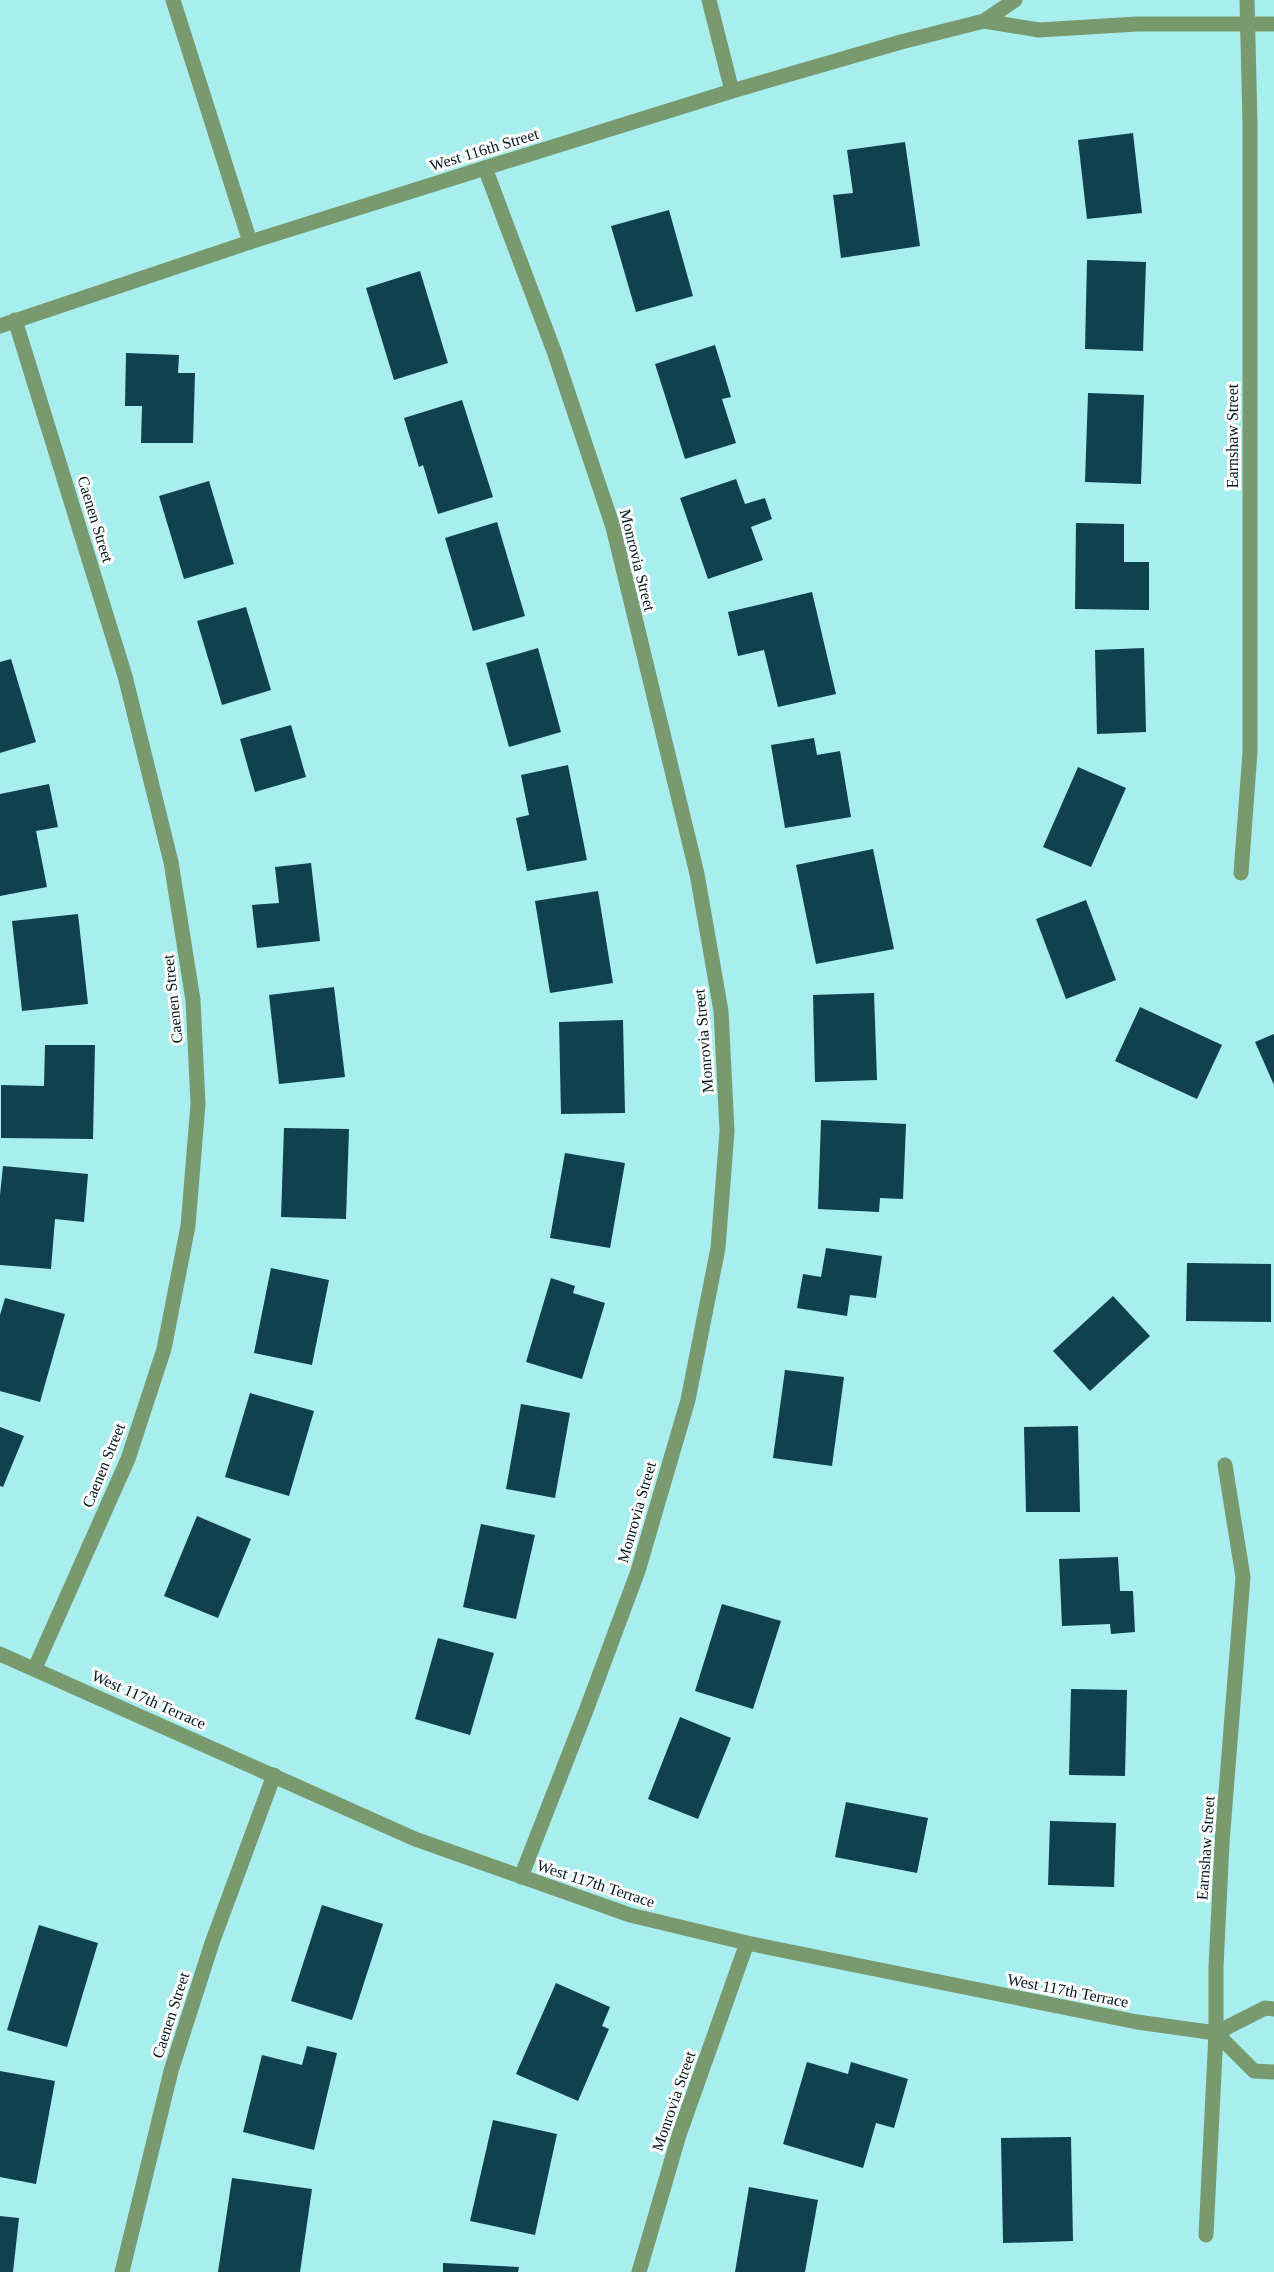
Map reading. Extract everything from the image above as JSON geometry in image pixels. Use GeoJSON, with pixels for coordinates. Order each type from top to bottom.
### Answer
{"type":"FeatureCollection","features":[{"type":"Feature","properties":{"kind":"street"},"geometry":{"type":"LineString","coordinates":[[173,0],[250,242]]}},
{"type":"Feature","properties":{"kind":"street"},"geometry":{"type":"LineString","coordinates":[[709,0],[732,91]]}},
{"type":"Feature","properties":{"kind":"street","name":"West 116th Street"},"geometry":{"type":"LineString","coordinates":[[0,326],[250,242],[732,91],[901,42],[984,21],[1015,0]]}},
{"type":"Feature","properties":{"kind":"street","name":"Earnshaw Street"},"geometry":{"type":"LineString","coordinates":[[1241,873],[1250,752],[1250,123],[1247,0]]}},
{"type":"Feature","properties":{"kind":"street","name":"West 116th Street"},"geometry":{"type":"LineString","coordinates":[[984,21],[1039,30],[1137,24],[1274,24]]}},
{"type":"Feature","properties":{"kind":"street","name":"Monrovia Street"},"geometry":{"type":"LineString","coordinates":[[485,168],[554,351],[612,527],[697,874],[721,1011],[727,1131],[718,1248],[688,1400],[638,1571],[521,1876]]}},
{"type":"Feature","properties":{"kind":"street","name":"Caenen Street"},"geometry":{"type":"LineString","coordinates":[[15,320],[125,676],[171,862],[193,1000],[198,1104],[188,1226],[164,1349],[128,1459],[35,1668]]}},
{"type":"Feature","properties":{"kind":"street","name":"Earnshaw Street"},"geometry":{"type":"LineString","coordinates":[[1206,2235],[1222,1843],[1243,1576],[1225,1465]]}},
{"type":"Feature","properties":{"kind":"street","name":"West 117th Terrace"},"geometry":{"type":"LineString","coordinates":[[0,1654],[415,1839],[630,1915],[747,1943],[1137,2022],[1216,2033]]}},
{"type":"Feature","properties":{"kind":"street","name":"Caenen Street"},"geometry":{"type":"LineString","coordinates":[[122,2272],[171,2071],[212,1943],[274,1775]]}},
{"type":"Feature","properties":{"kind":"street","name":"Monrovia Street"},"geometry":{"type":"LineString","coordinates":[[639,2272],[679,2135],[747,1943]]}},
{"type":"Feature","properties":{"kind":"street"},"geometry":{"type":"LineString","coordinates":[[1274,2009],[1265,2008],[1216,2033],[1254,2071],[1274,2072]]}},
{"type":"Feature","properties":{"kind":"building"},"geometry":{"type":"Polygon","coordinates":[[[1133,133],[1142,213],[1087,219],[1078,140],[1133,133]]]}},
{"type":"Feature","properties":{"kind":"building"},"geometry":{"type":"Polygon","coordinates":[[[905,142],[920,246],[841,258],[833,195],[853,193],[847,150],[905,142]]]}},
{"type":"Feature","properties":{"kind":"building"},"geometry":{"type":"Polygon","coordinates":[[[669,210],[693,296],[636,312],[611,226],[669,210]]]}},
{"type":"Feature","properties":{"kind":"building"},"geometry":{"type":"Polygon","coordinates":[[[1087,260],[1146,262],[1143,351],[1085,349],[1087,260]]]}},
{"type":"Feature","properties":{"kind":"building"},"geometry":{"type":"Polygon","coordinates":[[[420,271],[448,363],[394,380],[366,288],[420,271]]]}},
{"type":"Feature","properties":{"kind":"building"},"geometry":{"type":"Polygon","coordinates":[[[715,345],[731,397],[722,399],[736,443],[685,459],[655,364],[715,345]]]}},
{"type":"Feature","properties":{"kind":"building"},"geometry":{"type":"Polygon","coordinates":[[[126,353],[179,355],[178,373],[195,373],[193,443],[141,443],[142,406],[125,406],[126,353]]]}},
{"type":"Feature","properties":{"kind":"building"},"geometry":{"type":"Polygon","coordinates":[[[1088,393],[1144,395],[1141,484],[1085,482],[1088,393]]]}},
{"type":"Feature","properties":{"kind":"building"},"geometry":{"type":"Polygon","coordinates":[[[462,400],[493,497],[438,514],[423,465],[419,467],[404,418],[462,400]]]}},
{"type":"Feature","properties":{"kind":"building"},"geometry":{"type":"Polygon","coordinates":[[[736,479],[745,504],[765,498],[772,519],[751,527],[763,560],[708,579],[680,498],[736,479]]]}},
{"type":"Feature","properties":{"kind":"building"},"geometry":{"type":"Polygon","coordinates":[[[209,481],[234,564],[184,579],[159,496],[209,481]]]}},
{"type":"Feature","properties":{"kind":"building"},"geometry":{"type":"Polygon","coordinates":[[[497,522],[525,616],[473,631],[445,538],[497,522]]]}},
{"type":"Feature","properties":{"kind":"building"},"geometry":{"type":"Polygon","coordinates":[[[1076,523],[1124,524],[1124,562],[1149,562],[1149,610],[1075,609],[1076,523]]]}},
{"type":"Feature","properties":{"kind":"building"},"geometry":{"type":"Polygon","coordinates":[[[812,592],[836,694],[778,707],[764,650],[738,656],[728,612],[812,592]]]}},
{"type":"Feature","properties":{"kind":"building"},"geometry":{"type":"Polygon","coordinates":[[[246,607],[271,690],[222,705],[197,621],[246,607]]]}},
{"type":"Feature","properties":{"kind":"building"},"geometry":{"type":"Polygon","coordinates":[[[538,648],[561,732],[509,747],[486,663],[538,648]]]}},
{"type":"Feature","properties":{"kind":"building"},"geometry":{"type":"Polygon","coordinates":[[[1144,648],[1146,732],[1097,734],[1095,650],[1144,648]]]}},
{"type":"Feature","properties":{"kind":"building"},"geometry":{"type":"Polygon","coordinates":[[[11,659],[36,742],[0,753],[0,662],[11,659]]]}},
{"type":"Feature","properties":{"kind":"building"},"geometry":{"type":"Polygon","coordinates":[[[291,725],[306,777],[255,792],[240,739],[291,725]]]}},
{"type":"Feature","properties":{"kind":"building"},"geometry":{"type":"Polygon","coordinates":[[[814,738],[817,755],[840,751],[851,817],[785,828],[771,745],[814,738]]]}},
{"type":"Feature","properties":{"kind":"building"},"geometry":{"type":"Polygon","coordinates":[[[568,765],[587,860],[527,871],[516,818],[529,815],[521,775],[568,765]]]}},
{"type":"Feature","properties":{"kind":"building"},"geometry":{"type":"Polygon","coordinates":[[[1078,767],[1126,788],[1091,867],[1043,847],[1078,767]]]}},
{"type":"Feature","properties":{"kind":"building"},"geometry":{"type":"Polygon","coordinates":[[[49,784],[58,827],[36,831],[47,887],[0,896],[0,794],[49,784]]]}},
{"type":"Feature","properties":{"kind":"building"},"geometry":{"type":"Polygon","coordinates":[[[873,849],[894,949],[816,964],[796,865],[873,849]]]}},
{"type":"Feature","properties":{"kind":"building"},"geometry":{"type":"Polygon","coordinates":[[[311,863],[320,941],[257,948],[252,905],[279,903],[275,867],[311,863]]]}},
{"type":"Feature","properties":{"kind":"building"},"geometry":{"type":"Polygon","coordinates":[[[598,891],[613,983],[550,993],[535,901],[598,891]]]}},
{"type":"Feature","properties":{"kind":"building"},"geometry":{"type":"Polygon","coordinates":[[[1086,900],[1116,980],[1066,999],[1036,919],[1086,900]]]}},
{"type":"Feature","properties":{"kind":"building"},"geometry":{"type":"Polygon","coordinates":[[[78,914],[88,1004],[22,1011],[12,921],[78,914]]]}},
{"type":"Feature","properties":{"kind":"building"},"geometry":{"type":"Polygon","coordinates":[[[334,987],[345,1077],[279,1084],[269,995],[334,987]]]}},
{"type":"Feature","properties":{"kind":"building"},"geometry":{"type":"Polygon","coordinates":[[[874,993],[877,1080],[815,1082],[813,995],[874,993]]]}},
{"type":"Feature","properties":{"kind":"building"},"geometry":{"type":"Polygon","coordinates":[[[1140,1007],[1222,1045],[1197,1099],[1115,1061],[1140,1007]]]}},
{"type":"Feature","properties":{"kind":"building"},"geometry":{"type":"Polygon","coordinates":[[[623,1020],[625,1113],[561,1114],[559,1022],[623,1020]]]}},
{"type":"Feature","properties":{"kind":"building"},"geometry":{"type":"Polygon","coordinates":[[[1274,1034],[1274,1085],[1255,1042],[1274,1034]]]}},
{"type":"Feature","properties":{"kind":"building"},"geometry":{"type":"Polygon","coordinates":[[[45,1045],[95,1045],[93,1139],[1,1138],[1,1085],[44,1086],[45,1045]]]}},
{"type":"Feature","properties":{"kind":"building"},"geometry":{"type":"Polygon","coordinates":[[[821,1120],[906,1124],[903,1199],[880,1198],[879,1212],[818,1209],[821,1120]]]}},
{"type":"Feature","properties":{"kind":"building"},"geometry":{"type":"Polygon","coordinates":[[[284,1128],[349,1129],[346,1219],[281,1217],[284,1128]]]}},
{"type":"Feature","properties":{"kind":"building"},"geometry":{"type":"Polygon","coordinates":[[[565,1153],[625,1163],[610,1248],[550,1238],[565,1153]]]}},
{"type":"Feature","properties":{"kind":"building"},"geometry":{"type":"Polygon","coordinates":[[[3,1166],[88,1174],[84,1222],[55,1219],[51,1269],[0,1265],[0,1195],[3,1166]]]}},
{"type":"Feature","properties":{"kind":"building"},"geometry":{"type":"Polygon","coordinates":[[[826,1248],[882,1256],[876,1298],[850,1295],[847,1316],[797,1308],[803,1274],[821,1277],[826,1248]]]}},
{"type":"Feature","properties":{"kind":"building"},"geometry":{"type":"Polygon","coordinates":[[[1187,1263],[1271,1264],[1271,1322],[1186,1321],[1187,1263]]]}},
{"type":"Feature","properties":{"kind":"building"},"geometry":{"type":"Polygon","coordinates":[[[271,1268],[329,1280],[312,1365],[254,1353],[271,1268]]]}},
{"type":"Feature","properties":{"kind":"building"},"geometry":{"type":"Polygon","coordinates":[[[551,1278],[575,1286],[573,1293],[605,1303],[582,1379],[526,1362],[551,1278]]]}},
{"type":"Feature","properties":{"kind":"building"},"geometry":{"type":"Polygon","coordinates":[[[1113,1296],[1150,1336],[1090,1391],[1053,1351],[1113,1296]]]}},
{"type":"Feature","properties":{"kind":"building"},"geometry":{"type":"Polygon","coordinates":[[[5,1298],[65,1314],[40,1402],[0,1391],[0,1315],[5,1298]]]}},
{"type":"Feature","properties":{"kind":"building"},"geometry":{"type":"Polygon","coordinates":[[[785,1370],[844,1377],[832,1466],[773,1458],[785,1370]]]}},
{"type":"Feature","properties":{"kind":"building"},"geometry":{"type":"Polygon","coordinates":[[[250,1393],[314,1411],[289,1496],[225,1477],[250,1393]]]}},
{"type":"Feature","properties":{"kind":"building"},"geometry":{"type":"Polygon","coordinates":[[[521,1404],[570,1413],[555,1498],[506,1489],[521,1404]]]}},
{"type":"Feature","properties":{"kind":"building"},"geometry":{"type":"Polygon","coordinates":[[[1078,1426],[1080,1512],[1026,1512],[1024,1427],[1078,1426]]]}},
{"type":"Feature","properties":{"kind":"building"},"geometry":{"type":"Polygon","coordinates":[[[0,1427],[24,1436],[3,1487],[0,1486],[0,1427]]]}},
{"type":"Feature","properties":{"kind":"building"},"geometry":{"type":"Polygon","coordinates":[[[197,1516],[251,1539],[218,1618],[164,1596],[197,1516]]]}},
{"type":"Feature","properties":{"kind":"building"},"geometry":{"type":"Polygon","coordinates":[[[481,1524],[535,1535],[516,1619],[463,1607],[481,1524]]]}},
{"type":"Feature","properties":{"kind":"building"},"geometry":{"type":"Polygon","coordinates":[[[1118,1557],[1120,1591],[1133,1591],[1135,1632],[1111,1634],[1110,1624],[1062,1626],[1059,1559],[1118,1557]]]}},
{"type":"Feature","properties":{"kind":"building"},"geometry":{"type":"Polygon","coordinates":[[[722,1604],[781,1621],[753,1709],[695,1691],[722,1604]]]}},
{"type":"Feature","properties":{"kind":"building"},"geometry":{"type":"Polygon","coordinates":[[[438,1638],[494,1653],[470,1735],[415,1719],[438,1638]]]}},
{"type":"Feature","properties":{"kind":"building"},"geometry":{"type":"Polygon","coordinates":[[[1071,1689],[1127,1690],[1125,1776],[1069,1775],[1071,1689]]]}},
{"type":"Feature","properties":{"kind":"building"},"geometry":{"type":"Polygon","coordinates":[[[680,1717],[731,1738],[698,1819],[648,1799],[680,1717]]]}},
{"type":"Feature","properties":{"kind":"building"},"geometry":{"type":"Polygon","coordinates":[[[846,1802],[928,1818],[917,1873],[835,1857],[846,1802]]]}},
{"type":"Feature","properties":{"kind":"building"},"geometry":{"type":"Polygon","coordinates":[[[1050,1821],[1116,1823],[1114,1887],[1048,1885],[1050,1821]]]}},
{"type":"Feature","properties":{"kind":"building"},"geometry":{"type":"Polygon","coordinates":[[[322,1905],[383,1924],[352,2020],[291,2001],[322,1905]]]}},
{"type":"Feature","properties":{"kind":"building"},"geometry":{"type":"Polygon","coordinates":[[[39,1925],[98,1943],[67,2047],[7,2030],[39,1925]]]}},
{"type":"Feature","properties":{"kind":"building"},"geometry":{"type":"Polygon","coordinates":[[[556,1983],[610,2007],[602,2026],[609,2029],[578,2101],[516,2074],[556,1983]]]}},
{"type":"Feature","properties":{"kind":"building"},"geometry":{"type":"Polygon","coordinates":[[[307,2046],[337,2053],[314,2150],[243,2132],[262,2055],[302,2065],[307,2046]]]}},
{"type":"Feature","properties":{"kind":"building"},"geometry":{"type":"Polygon","coordinates":[[[807,2062],[848,2074],[851,2062],[908,2079],[894,2128],[876,2123],[863,2168],[783,2144],[807,2062]]]}},
{"type":"Feature","properties":{"kind":"building"},"geometry":{"type":"Polygon","coordinates":[[[0,2071],[55,2081],[36,2184],[0,2177],[0,2071]]]}},
{"type":"Feature","properties":{"kind":"building"},"geometry":{"type":"Polygon","coordinates":[[[493,2120],[557,2134],[535,2235],[470,2221],[493,2120]]]}},
{"type":"Feature","properties":{"kind":"building"},"geometry":{"type":"Polygon","coordinates":[[[1071,2137],[1073,2241],[1003,2243],[1001,2138],[1071,2137]]]}},
{"type":"Feature","properties":{"kind":"building"},"geometry":{"type":"Polygon","coordinates":[[[232,2178],[312,2189],[300,2272],[218,2272],[232,2178]]]}},
{"type":"Feature","properties":{"kind":"building"},"geometry":{"type":"Polygon","coordinates":[[[749,2187],[818,2200],[805,2272],[735,2272],[749,2187]]]}},
{"type":"Feature","properties":{"kind":"building"},"geometry":{"type":"Polygon","coordinates":[[[0,2216],[19,2218],[13,2272],[0,2272],[0,2216]]]}},
{"type":"Feature","properties":{"kind":"building"},"geometry":{"type":"Polygon","coordinates":[[[443,2263],[519,2267],[518,2272],[443,2272],[443,2263]]]}}]}
